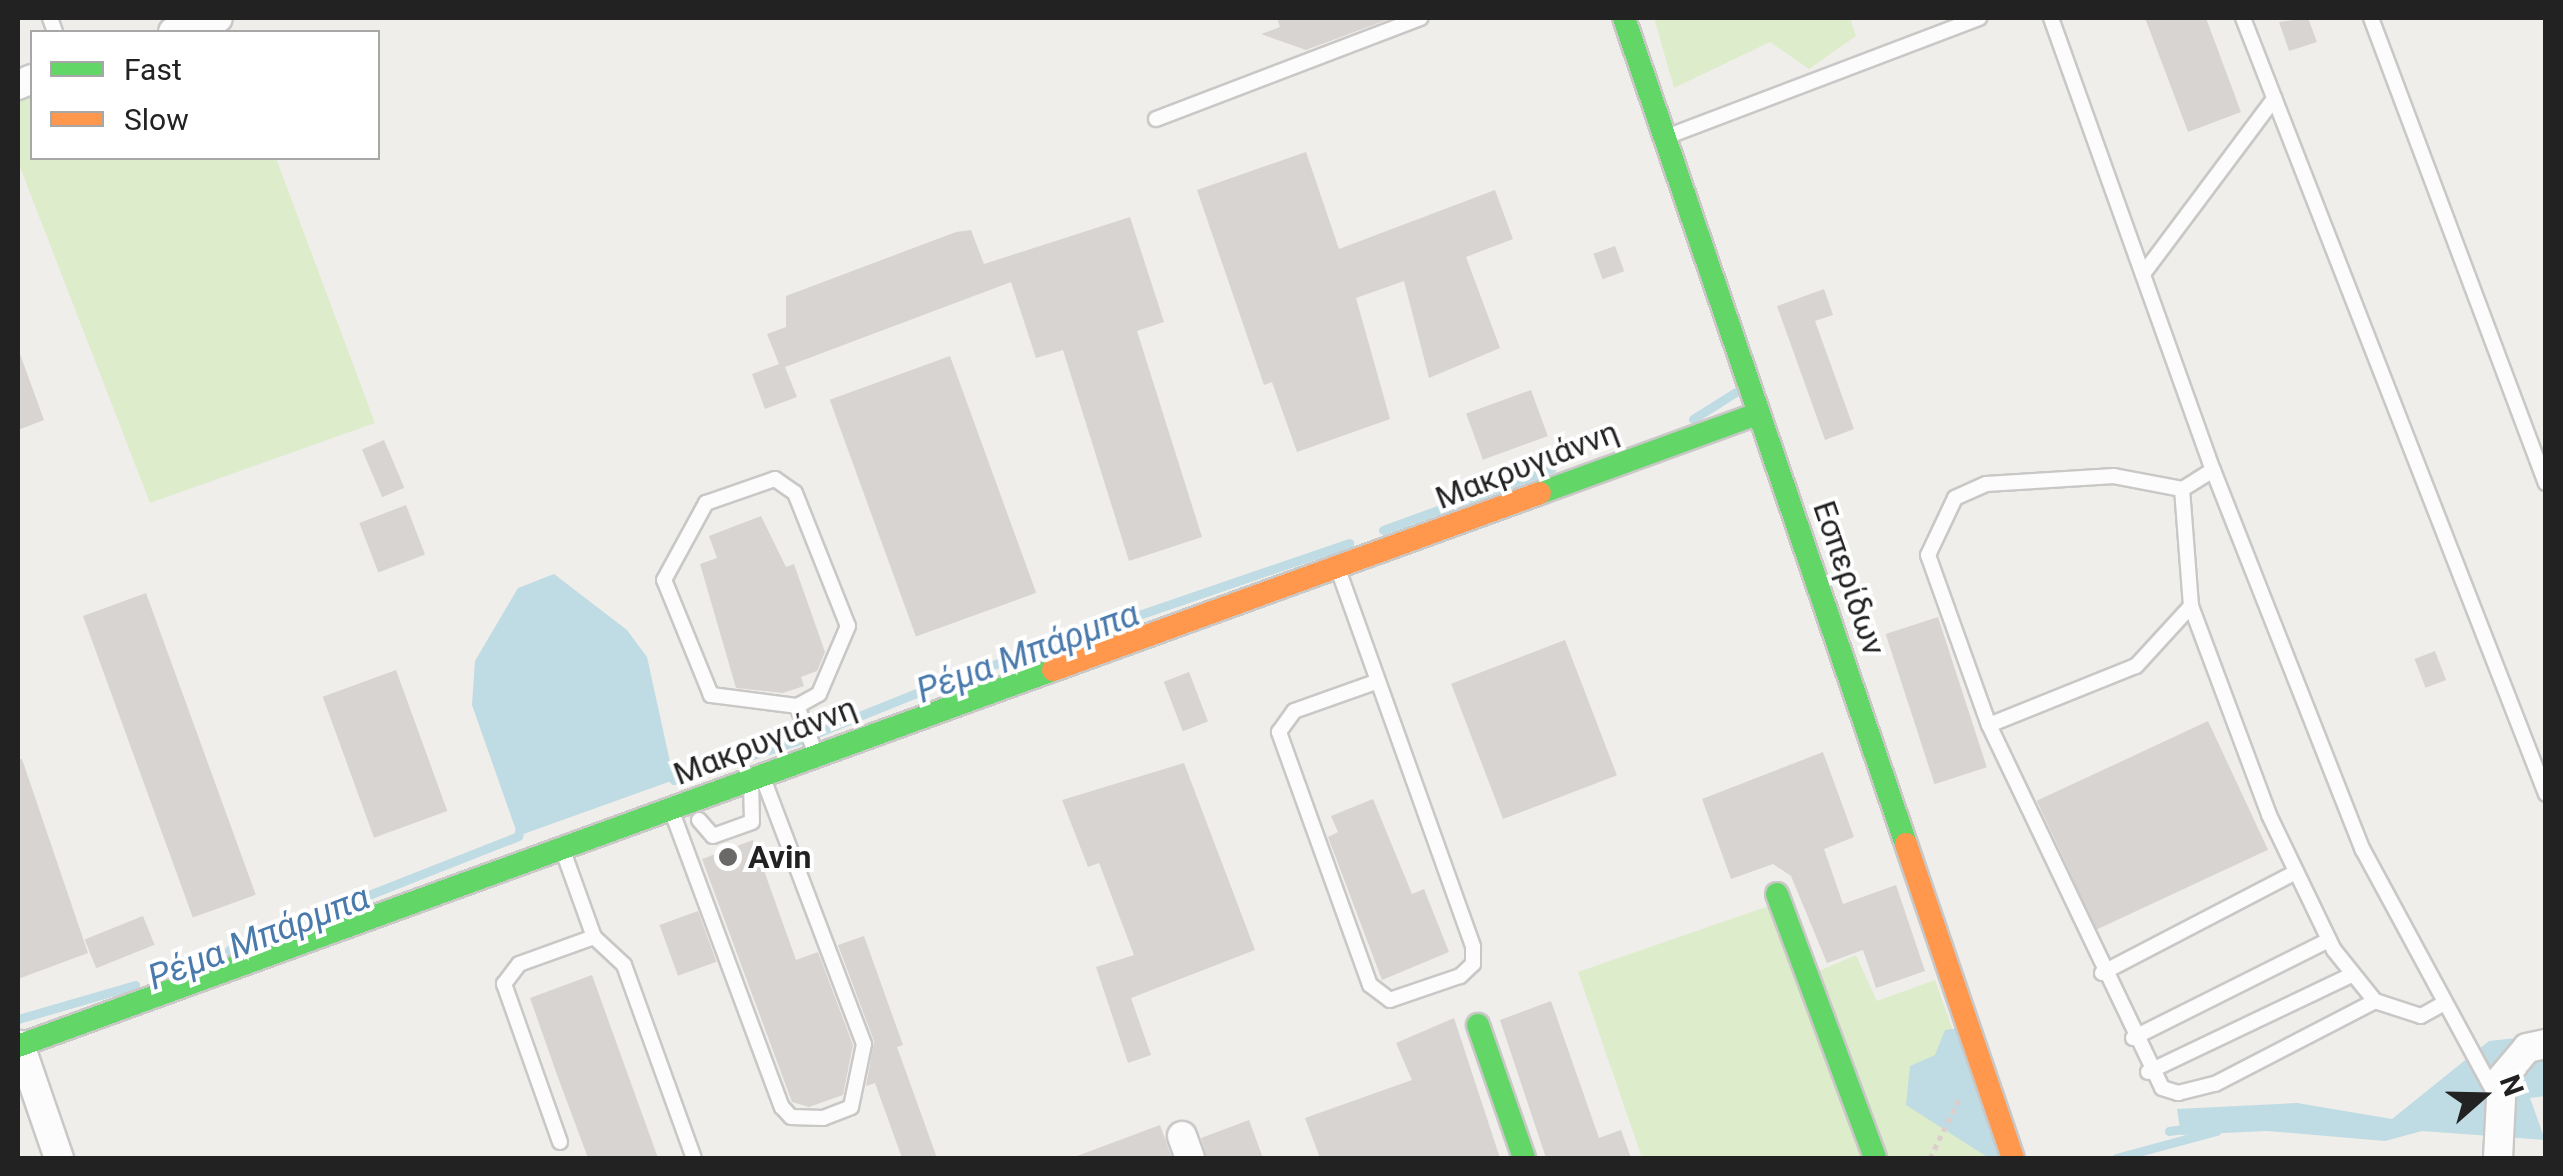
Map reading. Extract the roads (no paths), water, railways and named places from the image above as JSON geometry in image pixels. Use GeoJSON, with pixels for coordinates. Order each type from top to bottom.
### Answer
{"type":"FeatureCollection","features":[{"type":"Feature","properties":{"kind":"street"},"geometry":{"type":"LineString","coordinates":[[179,30],[218,18]]}},
{"type":"Feature","properties":{"kind":"street","name":"Εσπερίδων"},"geometry":{"type":"LineString","coordinates":[[1624,18],[2014,1158]]}},
{"type":"Feature","properties":{"kind":"street","name":"Μακρυγιάννη"},"geometry":{"type":"LineString","coordinates":[[19,1046],[1750,416],[1761,419]]}},
{"type":"Feature","properties":{"kind":"street"},"geometry":{"type":"LineString","coordinates":[[1777,894],[1875,1158]]}},
{"type":"Feature","properties":{"kind":"street"},"geometry":{"type":"LineString","coordinates":[[1478,1025],[1524,1158]]}},
{"type":"Feature","properties":{"kind":"street"},"geometry":{"type":"LineString","coordinates":[[2498,1158],[2497,1097],[2511,1061],[2546,1044]]}},
{"type":"Feature","properties":{"kind":"street"},"geometry":{"type":"LineString","coordinates":[[19,1046],[59,1158]]}},
{"type":"Feature","properties":{"kind":"lane"},"geometry":{"type":"LineString","coordinates":[[1156,120],[1420,18]]}},
{"type":"Feature","properties":{"kind":"lane"},"geometry":{"type":"LineString","coordinates":[[1665,137],[1979,18]]}},
{"type":"Feature","properties":{"kind":"lane"},"geometry":{"type":"LineString","coordinates":[[2051,18],[2213,470],[2363,850],[2442,1004],[2497,1097]]}},
{"type":"Feature","properties":{"kind":"lane"},"geometry":{"type":"LineString","coordinates":[[2242,18],[2546,794]]}},
{"type":"Feature","properties":{"kind":"lane"},"geometry":{"type":"LineString","coordinates":[[2371,18],[2546,483]]}},
{"type":"Feature","properties":{"kind":"lane"},"geometry":{"type":"LineString","coordinates":[[2143,274],[2274,99]]}},
{"type":"Feature","properties":{"kind":"lane"},"geometry":{"type":"LineString","coordinates":[[2213,470],[2182,489],[2114,476],[1986,484],[1955,498],[1928,555],[1988,724],[2148,1072],[2170,1092],[2212,1085],[2375,1001]]}},
{"type":"Feature","properties":{"kind":"lane"},"geometry":{"type":"LineString","coordinates":[[775,479],[794,493],[848,626],[818,694],[797,706],[711,696],[664,580],[706,503],[775,479]]}},
{"type":"Feature","properties":{"kind":"lane"},"geometry":{"type":"LineString","coordinates":[[2182,489],[2191,606],[2296,872],[2329,940],[2375,1001],[2422,1016],[2442,1004]]}},
{"type":"Feature","properties":{"kind":"lane"},"geometry":{"type":"LineString","coordinates":[[1338,569],[1474,956],[1460,976],[1390,1000],[1370,985],[1279,732],[1294,712],[1376,682]]}},
{"type":"Feature","properties":{"kind":"lane"},"geometry":{"type":"LineString","coordinates":[[1988,724],[2056,704],[2136,666],[2191,606]]}},
{"type":"Feature","properties":{"kind":"lane"},"geometry":{"type":"LineString","coordinates":[[797,706],[816,755]]}},
{"type":"Feature","properties":{"kind":"lane"},"geometry":{"type":"LineString","coordinates":[[672,811],[782,1108],[791,1117],[852,1107],[862,1080],[864,1044],[757,778]]}},
{"type":"Feature","properties":{"kind":"lane"},"geometry":{"type":"LineString","coordinates":[[699,820],[714,836],[752,822],[757,778]]}},
{"type":"Feature","properties":{"kind":"lane"},"geometry":{"type":"LineString","coordinates":[[563,850],[594,937],[624,965],[694,1158]]}},
{"type":"Feature","properties":{"kind":"lane"},"geometry":{"type":"LineString","coordinates":[[2102,973],[2296,872]]}},
{"type":"Feature","properties":{"kind":"lane"},"geometry":{"type":"LineString","coordinates":[[560,1142],[504,984],[519,964],[594,937]]}},
{"type":"Feature","properties":{"kind":"lane"},"geometry":{"type":"LineString","coordinates":[[2133,1038],[2329,940]]}},
{"type":"Feature","properties":{"kind":"lane"},"geometry":{"type":"LineString","coordinates":[[2148,1072],[2352,975]]}},
{"type":"Feature","properties":{"kind":"water"},"geometry":{"type":"Polygon","coordinates":[[[554,574],[627,630],[647,657],[674,780],[518,836],[472,705],[475,661],[518,588],[554,574]]]}},
{"type":"Feature","properties":{"kind":"water"},"geometry":{"type":"Polygon","coordinates":[[[1980,1025],[2024,1158],[1989,1158],[1906,1105],[1910,1066],[1935,1055],[1945,1030],[1980,1025]]]}},
{"type":"Feature","properties":{"kind":"water"},"geometry":{"type":"Polygon","coordinates":[[[2545,1035],[2545,1096],[2530,1098],[2545,1140],[2422,1131],[2385,1141],[2267,1131],[2181,1135],[2177,1109],[2297,1103],[2392,1119],[2489,1041],[2545,1035]]]}},
{"type":"Feature","properties":{"kind":"waterway","name":"Ρέμα Μπάρμπα"},"geometry":{"type":"LineString","coordinates":[[1693,419],[1739,390]]}},
{"type":"Feature","properties":{"kind":"waterway","name":"Ρέμα Μπάρμπα"},"geometry":{"type":"LineString","coordinates":[[1383,530],[1551,469]]}},
{"type":"Feature","properties":{"kind":"waterway","name":"Ρέμα Μπάρμπα"},"geometry":{"type":"LineString","coordinates":[[668,774],[674,780],[797,741],[949,680],[1349,543]]}},
{"type":"Feature","properties":{"kind":"waterway","name":"Ρέμα Μπάρμπα"},"geometry":{"type":"LineString","coordinates":[[229,950],[518,836],[520,828]]}},
{"type":"Feature","properties":{"kind":"waterway","name":"Ρέμα Μπάρμπα"},"geometry":{"type":"LineString","coordinates":[[18,1019],[135,985]]}},
{"type":"Feature","properties":{"kind":"waterway"},"geometry":{"type":"LineString","coordinates":[[2169,1131],[2191,1128]]}},
{"type":"Feature","properties":{"kind":"waterway"},"geometry":{"type":"LineString","coordinates":[[2116,1158],[2216,1131]]}},
{"type":"Feature","properties":{"kind":"place","name":"Avin"},"geometry":{"type":"Point","coordinates":[728,857]}}]}
